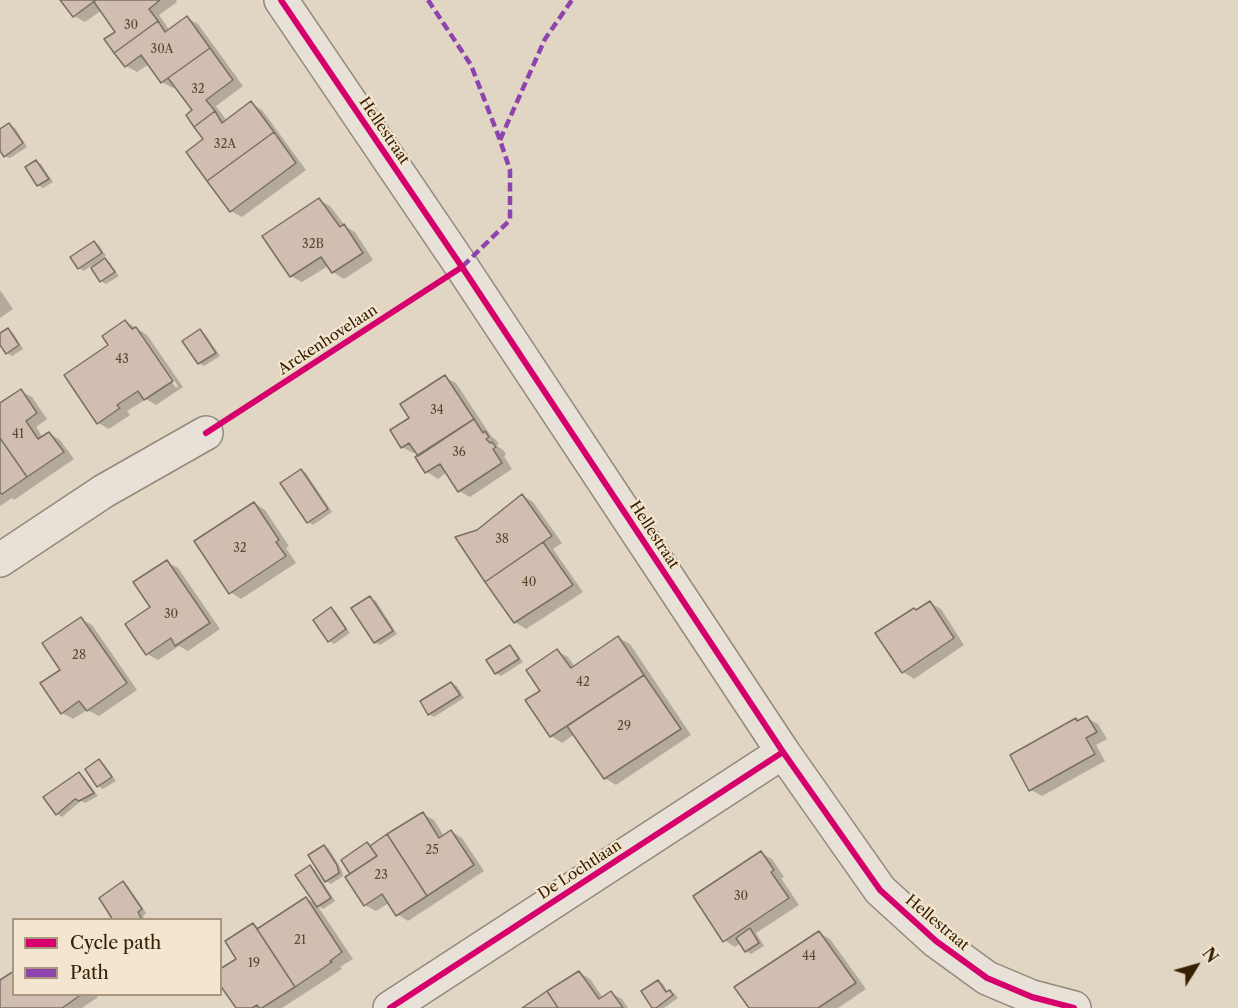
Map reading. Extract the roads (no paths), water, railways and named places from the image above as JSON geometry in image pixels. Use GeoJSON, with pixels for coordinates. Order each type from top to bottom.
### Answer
{"type":"FeatureCollection","features":[{"type":"Feature","properties":{"kind":"street","name":"Hellestraat"},"geometry":{"type":"LineString","coordinates":[[280,0],[462,267],[783,752],[880,890],[936,941],[987,978],[1034,1002],[1074,1008]]}},
{"type":"Feature","properties":{"kind":"street"},"geometry":{"type":"LineString","coordinates":[[0,560],[104,490],[206,434]]}},
{"type":"Feature","properties":{"kind":"street","name":"De Lochtlaan"},"geometry":{"type":"LineString","coordinates":[[390,1008],[783,752]]}}]}
